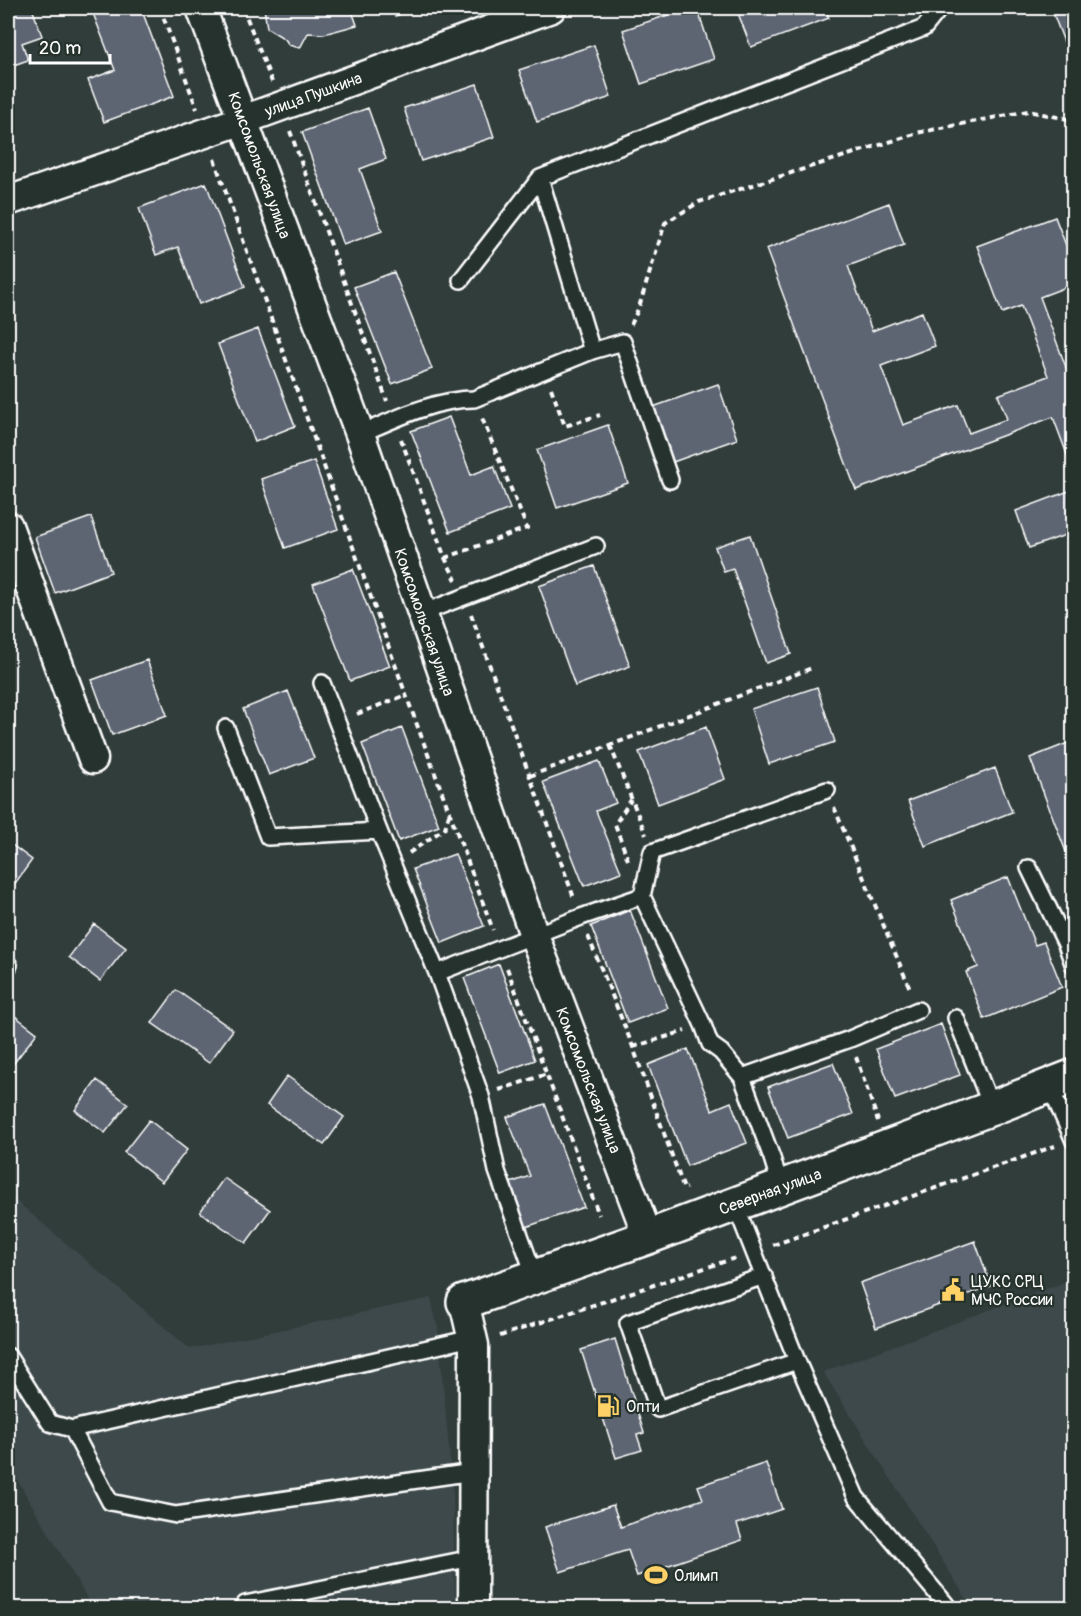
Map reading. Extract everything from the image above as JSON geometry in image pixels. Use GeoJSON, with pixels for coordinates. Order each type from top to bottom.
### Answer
{"type":"FeatureCollection","features":[{"type":"Feature","properties":{"kind":"street","name":"Комсомольская улица"},"geometry":{"type":"LineString","coordinates":[[201,8],[360,434],[534,935],[648,1237]]}},
{"type":"Feature","properties":{"kind":"street","name":"улица Пушкина"},"geometry":{"type":"LineString","coordinates":[[8,201],[243,120],[551,8]]}},
{"type":"Feature","properties":{"kind":"street"},"geometry":{"type":"LineString","coordinates":[[8,526],[93,759]]}},
{"type":"Feature","properties":{"kind":"street","name":"Северная улица"},"geometry":{"type":"LineString","coordinates":[[464,1302],[648,1237],[1061,1080]]}},
{"type":"Feature","properties":{"kind":"street"},"geometry":{"type":"LineString","coordinates":[[464,1302],[474,1345],[472,1608]]}},
{"type":"Feature","properties":{"kind":"lane"},"geometry":{"type":"LineString","coordinates":[[461,280],[540,178],[924,28],[940,8]]}},
{"type":"Feature","properties":{"kind":"lane"},"geometry":{"type":"LineString","coordinates":[[540,178],[592,351]]}},
{"type":"Feature","properties":{"kind":"lane"},"geometry":{"type":"LineString","coordinates":[[360,434],[454,399],[474,399],[592,351],[623,342],[670,480]]}},
{"type":"Feature","properties":{"kind":"lane"},"geometry":{"type":"LineString","coordinates":[[422,613],[596,546]]}},
{"type":"Feature","properties":{"kind":"lane"},"geometry":{"type":"LineString","coordinates":[[322,683],[437,973],[481,1096],[497,1171],[535,1276]]}},
{"type":"Feature","properties":{"kind":"lane"},"geometry":{"type":"LineString","coordinates":[[226,728],[268,837],[380,831]]}},
{"type":"Feature","properties":{"kind":"lane"},"geometry":{"type":"LineString","coordinates":[[781,1187],[742,1077],[721,1052],[710,1044],[642,896],[652,852],[827,790]]}},
{"type":"Feature","properties":{"kind":"lane"},"geometry":{"type":"LineString","coordinates":[[1029,868],[1070,942],[1074,966]]}},
{"type":"Feature","properties":{"kind":"lane"},"geometry":{"type":"LineString","coordinates":[[437,973],[642,896]]}},
{"type":"Feature","properties":{"kind":"lane"},"geometry":{"type":"LineString","coordinates":[[742,1077],[850,1039],[918,1010]]}},
{"type":"Feature","properties":{"kind":"lane"},"geometry":{"type":"LineString","coordinates":[[956,1018],[992,1108]]}},
{"type":"Feature","properties":{"kind":"lane"},"geometry":{"type":"LineString","coordinates":[[1061,1080],[1074,1141]]}},
{"type":"Feature","properties":{"kind":"lane"},"geometry":{"type":"LineString","coordinates":[[735,1204],[797,1361],[856,1497],[949,1608]]}},
{"type":"Feature","properties":{"kind":"lane"},"geometry":{"type":"LineString","coordinates":[[764,1276],[628,1323],[658,1409],[797,1361]]}},
{"type":"Feature","properties":{"kind":"lane"},"geometry":{"type":"LineString","coordinates":[[8,1356],[50,1424],[72,1429],[472,1338]]}},
{"type":"Feature","properties":{"kind":"lane"},"geometry":{"type":"LineString","coordinates":[[72,1429],[110,1502],[176,1515],[473,1472]]}},
{"type":"Feature","properties":{"kind":"lane"},"geometry":{"type":"LineString","coordinates":[[245,1604],[472,1558]]}},
{"type":"Feature","properties":{"kind":"path"},"geometry":{"type":"LineString","coordinates":[[160,8],[406,695],[599,1215]]}},
{"type":"Feature","properties":{"kind":"path"},"geometry":{"type":"LineString","coordinates":[[623,342],[639,307],[665,223],[699,202],[921,132],[1028,111],[1068,119],[1074,131]]}},
{"type":"Feature","properties":{"kind":"path"},"geometry":{"type":"LineString","coordinates":[[544,370],[565,426],[600,415]]}},
{"type":"Feature","properties":{"kind":"path"},"geometry":{"type":"LineString","coordinates":[[445,558],[527,528],[474,399]]}},
{"type":"Feature","properties":{"kind":"path"},"geometry":{"type":"LineString","coordinates":[[530,776],[812,668]]}},
{"type":"Feature","properties":{"kind":"path"},"geometry":{"type":"LineString","coordinates":[[338,722],[406,695]]}},
{"type":"Feature","properties":{"kind":"path"},"geometry":{"type":"LineString","coordinates":[[610,745],[652,852]]}},
{"type":"Feature","properties":{"kind":"path"},"geometry":{"type":"LineString","coordinates":[[827,790],[918,1010]]}},
{"type":"Feature","properties":{"kind":"path"},"geometry":{"type":"LineString","coordinates":[[632,800],[615,824],[642,896]]}},
{"type":"Feature","properties":{"kind":"path"},"geometry":{"type":"LineString","coordinates":[[396,870],[406,855],[445,828],[450,812]]}},
{"type":"Feature","properties":{"kind":"path"},"geometry":{"type":"LineString","coordinates":[[633,1047],[703,1025]]}},
{"type":"Feature","properties":{"kind":"path"},"geometry":{"type":"LineString","coordinates":[[850,1039],[879,1122]]}},
{"type":"Feature","properties":{"kind":"path"},"geometry":{"type":"LineString","coordinates":[[481,1096],[547,1074]]}},
{"type":"Feature","properties":{"kind":"shaded area"},"geometry":{"type":"Polygon","coordinates":[[[8,1194],[190,1349],[431,1298],[438,1329],[453,1493],[455,1608],[93,1608],[8,1464],[8,1194]]]}},
{"type":"Feature","properties":{"kind":"shaded area"},"geometry":{"type":"Polygon","coordinates":[[[1073,1279],[1073,1608],[971,1608],[823,1372],[1073,1279]]]}},
{"type":"Feature","properties":{"kind":"building"},"geometry":{"type":"Polygon","coordinates":[[[32,8],[42,36],[22,43],[28,60],[8,67],[8,12],[32,8]]]}},
{"type":"Feature","properties":{"kind":"building"},"geometry":{"type":"Polygon","coordinates":[[[91,8],[141,8],[174,96],[104,122],[88,80],[115,70],[91,8]]]}},
{"type":"Feature","properties":{"kind":"building"},"geometry":{"type":"Polygon","coordinates":[[[264,8],[351,8],[357,25],[324,34],[308,33],[300,48],[289,45],[285,39],[267,28],[264,8]]]}},
{"type":"Feature","properties":{"kind":"building"},"geometry":{"type":"Polygon","coordinates":[[[392,8],[419,8],[395,16],[392,8]]]}},
{"type":"Feature","properties":{"kind":"building"},"geometry":{"type":"Polygon","coordinates":[[[689,8],[697,8],[714,59],[641,84],[623,30],[689,8]]]}},
{"type":"Feature","properties":{"kind":"building"},"geometry":{"type":"Polygon","coordinates":[[[736,8],[825,8],[829,18],[751,47],[736,8]]]}},
{"type":"Feature","properties":{"kind":"building"},"geometry":{"type":"Polygon","coordinates":[[[1051,8],[1074,8],[1074,68],[1051,8]]]}},
{"type":"Feature","properties":{"kind":"building"},"geometry":{"type":"Polygon","coordinates":[[[594,45],[611,97],[537,122],[519,70],[594,45]]]}},
{"type":"Feature","properties":{"kind":"building"},"geometry":{"type":"Polygon","coordinates":[[[477,84],[494,137],[421,161],[404,108],[477,84]]]}},
{"type":"Feature","properties":{"kind":"building"},"geometry":{"type":"Polygon","coordinates":[[[368,108],[386,159],[360,169],[382,231],[343,245],[302,132],[368,108]]]}},
{"type":"Feature","properties":{"kind":"building"},"geometry":{"type":"Polygon","coordinates":[[[206,183],[245,287],[199,304],[178,247],[156,255],[139,208],[206,183]]]}},
{"type":"Feature","properties":{"kind":"building"},"geometry":{"type":"Polygon","coordinates":[[[889,203],[904,245],[848,266],[872,331],[922,312],[935,346],[881,366],[903,425],[958,405],[969,433],[1007,419],[998,395],[1048,376],[1021,306],[1002,313],[977,246],[1055,217],[1074,266],[1074,284],[1040,297],[1067,370],[1074,367],[1074,473],[1053,417],[856,490],[766,249],[889,203]]]}},
{"type":"Feature","properties":{"kind":"building"},"geometry":{"type":"Polygon","coordinates":[[[394,272],[432,369],[392,384],[354,287],[394,272]]]}},
{"type":"Feature","properties":{"kind":"building"},"geometry":{"type":"Polygon","coordinates":[[[258,329],[295,426],[255,442],[218,344],[258,329]]]}},
{"type":"Feature","properties":{"kind":"building"},"geometry":{"type":"Polygon","coordinates":[[[718,384],[737,439],[673,462],[653,407],[718,384]]]}},
{"type":"Feature","properties":{"kind":"building"},"geometry":{"type":"Polygon","coordinates":[[[449,417],[471,475],[494,466],[510,509],[450,532],[411,431],[449,417]]]}},
{"type":"Feature","properties":{"kind":"building"},"geometry":{"type":"Polygon","coordinates":[[[608,425],[628,483],[557,508],[537,450],[608,425]]]}},
{"type":"Feature","properties":{"kind":"building"},"geometry":{"type":"Polygon","coordinates":[[[314,461],[338,529],[285,548],[261,479],[314,461]]]}},
{"type":"Feature","properties":{"kind":"building"},"geometry":{"type":"Polygon","coordinates":[[[1074,489],[1074,532],[1029,548],[1016,511],[1074,489]]]}},
{"type":"Feature","properties":{"kind":"building"},"geometry":{"type":"Polygon","coordinates":[[[91,517],[111,572],[55,593],[35,537],[91,517]]]}},
{"type":"Feature","properties":{"kind":"building"},"geometry":{"type":"Polygon","coordinates":[[[750,535],[791,654],[766,663],[733,569],[724,572],[715,547],[750,535]]]}},
{"type":"Feature","properties":{"kind":"building"},"geometry":{"type":"Polygon","coordinates":[[[594,566],[630,666],[575,686],[539,586],[594,566]]]}},
{"type":"Feature","properties":{"kind":"building"},"geometry":{"type":"Polygon","coordinates":[[[353,569],[390,666],[350,681],[313,584],[353,569]]]}},
{"type":"Feature","properties":{"kind":"building"},"geometry":{"type":"Polygon","coordinates":[[[147,660],[167,715],[112,735],[92,680],[147,660]]]}},
{"type":"Feature","properties":{"kind":"building"},"geometry":{"type":"Polygon","coordinates":[[[817,687],[835,742],[769,764],[751,709],[817,687]]]}},
{"type":"Feature","properties":{"kind":"building"},"geometry":{"type":"Polygon","coordinates":[[[288,691],[314,758],[269,775],[243,709],[288,691]]]}},
{"type":"Feature","properties":{"kind":"building"},"geometry":{"type":"Polygon","coordinates":[[[706,727],[725,779],[658,804],[639,752],[706,727]]]}},
{"type":"Feature","properties":{"kind":"building"},"geometry":{"type":"Polygon","coordinates":[[[402,728],[439,826],[399,841],[362,744],[402,728]]]}},
{"type":"Feature","properties":{"kind":"building"},"geometry":{"type":"Polygon","coordinates":[[[1068,743],[1074,756],[1073,870],[1030,758],[1068,743]]]}},
{"type":"Feature","properties":{"kind":"building"},"geometry":{"type":"Polygon","coordinates":[[[599,761],[616,803],[596,811],[621,872],[584,886],[543,782],[599,761]]]}},
{"type":"Feature","properties":{"kind":"building"},"geometry":{"type":"Polygon","coordinates":[[[995,768],[1012,812],[925,846],[908,801],[995,768]]]}},
{"type":"Feature","properties":{"kind":"building"},"geometry":{"type":"Polygon","coordinates":[[[8,842],[32,860],[8,893],[8,842]]]}},
{"type":"Feature","properties":{"kind":"building"},"geometry":{"type":"Polygon","coordinates":[[[455,854],[484,926],[442,943],[413,869],[455,854]]]}},
{"type":"Feature","properties":{"kind":"building"},"geometry":{"type":"Polygon","coordinates":[[[1008,877],[1035,945],[1044,942],[1062,987],[984,1019],[966,972],[978,967],[951,900],[1008,877]]]}},
{"type":"Feature","properties":{"kind":"building"},"geometry":{"type":"Polygon","coordinates":[[[630,910],[668,1008],[628,1023],[591,926],[630,910]]]}},
{"type":"Feature","properties":{"kind":"building"},"geometry":{"type":"Polygon","coordinates":[[[94,924],[126,948],[100,981],[69,957],[94,924]]]}},
{"type":"Feature","properties":{"kind":"building"},"geometry":{"type":"Polygon","coordinates":[[[499,964],[535,1060],[500,1073],[464,978],[499,964]]]}},
{"type":"Feature","properties":{"kind":"building"},"geometry":{"type":"Polygon","coordinates":[[[176,990],[233,1030],[209,1063],[152,1023],[176,990]]]}},
{"type":"Feature","properties":{"kind":"building"},"geometry":{"type":"Polygon","coordinates":[[[15,1016],[37,1033],[10,1068],[8,1066],[8,1026],[15,1016]]]}},
{"type":"Feature","properties":{"kind":"building"},"geometry":{"type":"Polygon","coordinates":[[[941,1024],[960,1075],[895,1099],[876,1049],[941,1024]]]}},
{"type":"Feature","properties":{"kind":"building"},"geometry":{"type":"Polygon","coordinates":[[[688,1049],[712,1110],[731,1102],[747,1143],[687,1166],[648,1065],[688,1049]]]}},
{"type":"Feature","properties":{"kind":"building"},"geometry":{"type":"Polygon","coordinates":[[[833,1063],[853,1114],[788,1138],[768,1087],[833,1063]]]}},
{"type":"Feature","properties":{"kind":"building"},"geometry":{"type":"Polygon","coordinates":[[[287,1076],[344,1117],[324,1145],[267,1105],[287,1076]]]}},
{"type":"Feature","properties":{"kind":"building"},"geometry":{"type":"Polygon","coordinates":[[[97,1080],[128,1104],[105,1133],[75,1110],[97,1080]]]}},
{"type":"Feature","properties":{"kind":"building"},"geometry":{"type":"Polygon","coordinates":[[[545,1104],[584,1207],[526,1227],[510,1183],[530,1176],[507,1117],[545,1104]]]}},
{"type":"Feature","properties":{"kind":"building"},"geometry":{"type":"Polygon","coordinates":[[[149,1120],[187,1150],[162,1182],[124,1152],[149,1120]]]}},
{"type":"Feature","properties":{"kind":"building"},"geometry":{"type":"Polygon","coordinates":[[[224,1178],[270,1210],[246,1243],[200,1212],[224,1178]]]}},
{"type":"Feature","properties":{"kind":"building"},"geometry":{"type":"Polygon","coordinates":[[[975,1241],[991,1286],[876,1328],[860,1283],[975,1241]]]}},
{"type":"Feature","properties":{"kind":"building"},"geometry":{"type":"Polygon","coordinates":[[[615,1339],[644,1433],[637,1435],[642,1450],[616,1458],[581,1350],[615,1339]]]}},
{"type":"Feature","properties":{"kind":"building"},"geometry":{"type":"Polygon","coordinates":[[[766,1463],[782,1509],[737,1524],[742,1540],[637,1576],[628,1550],[560,1572],[545,1527],[613,1505],[621,1527],[703,1499],[698,1486],[766,1463]]]}},
{"type":"Feature","properties":{"kind":"place","name":"ЦУКС СРЦ МЧС России"},"geometry":{"type":"Point","coordinates":[953,1290]}},
{"type":"Feature","properties":{"kind":"place","name":"Опти"},"geometry":{"type":"Point","coordinates":[608,1406]}},
{"type":"Feature","properties":{"kind":"place","name":"Олимп"},"geometry":{"type":"Point","coordinates":[656,1575]}}]}
